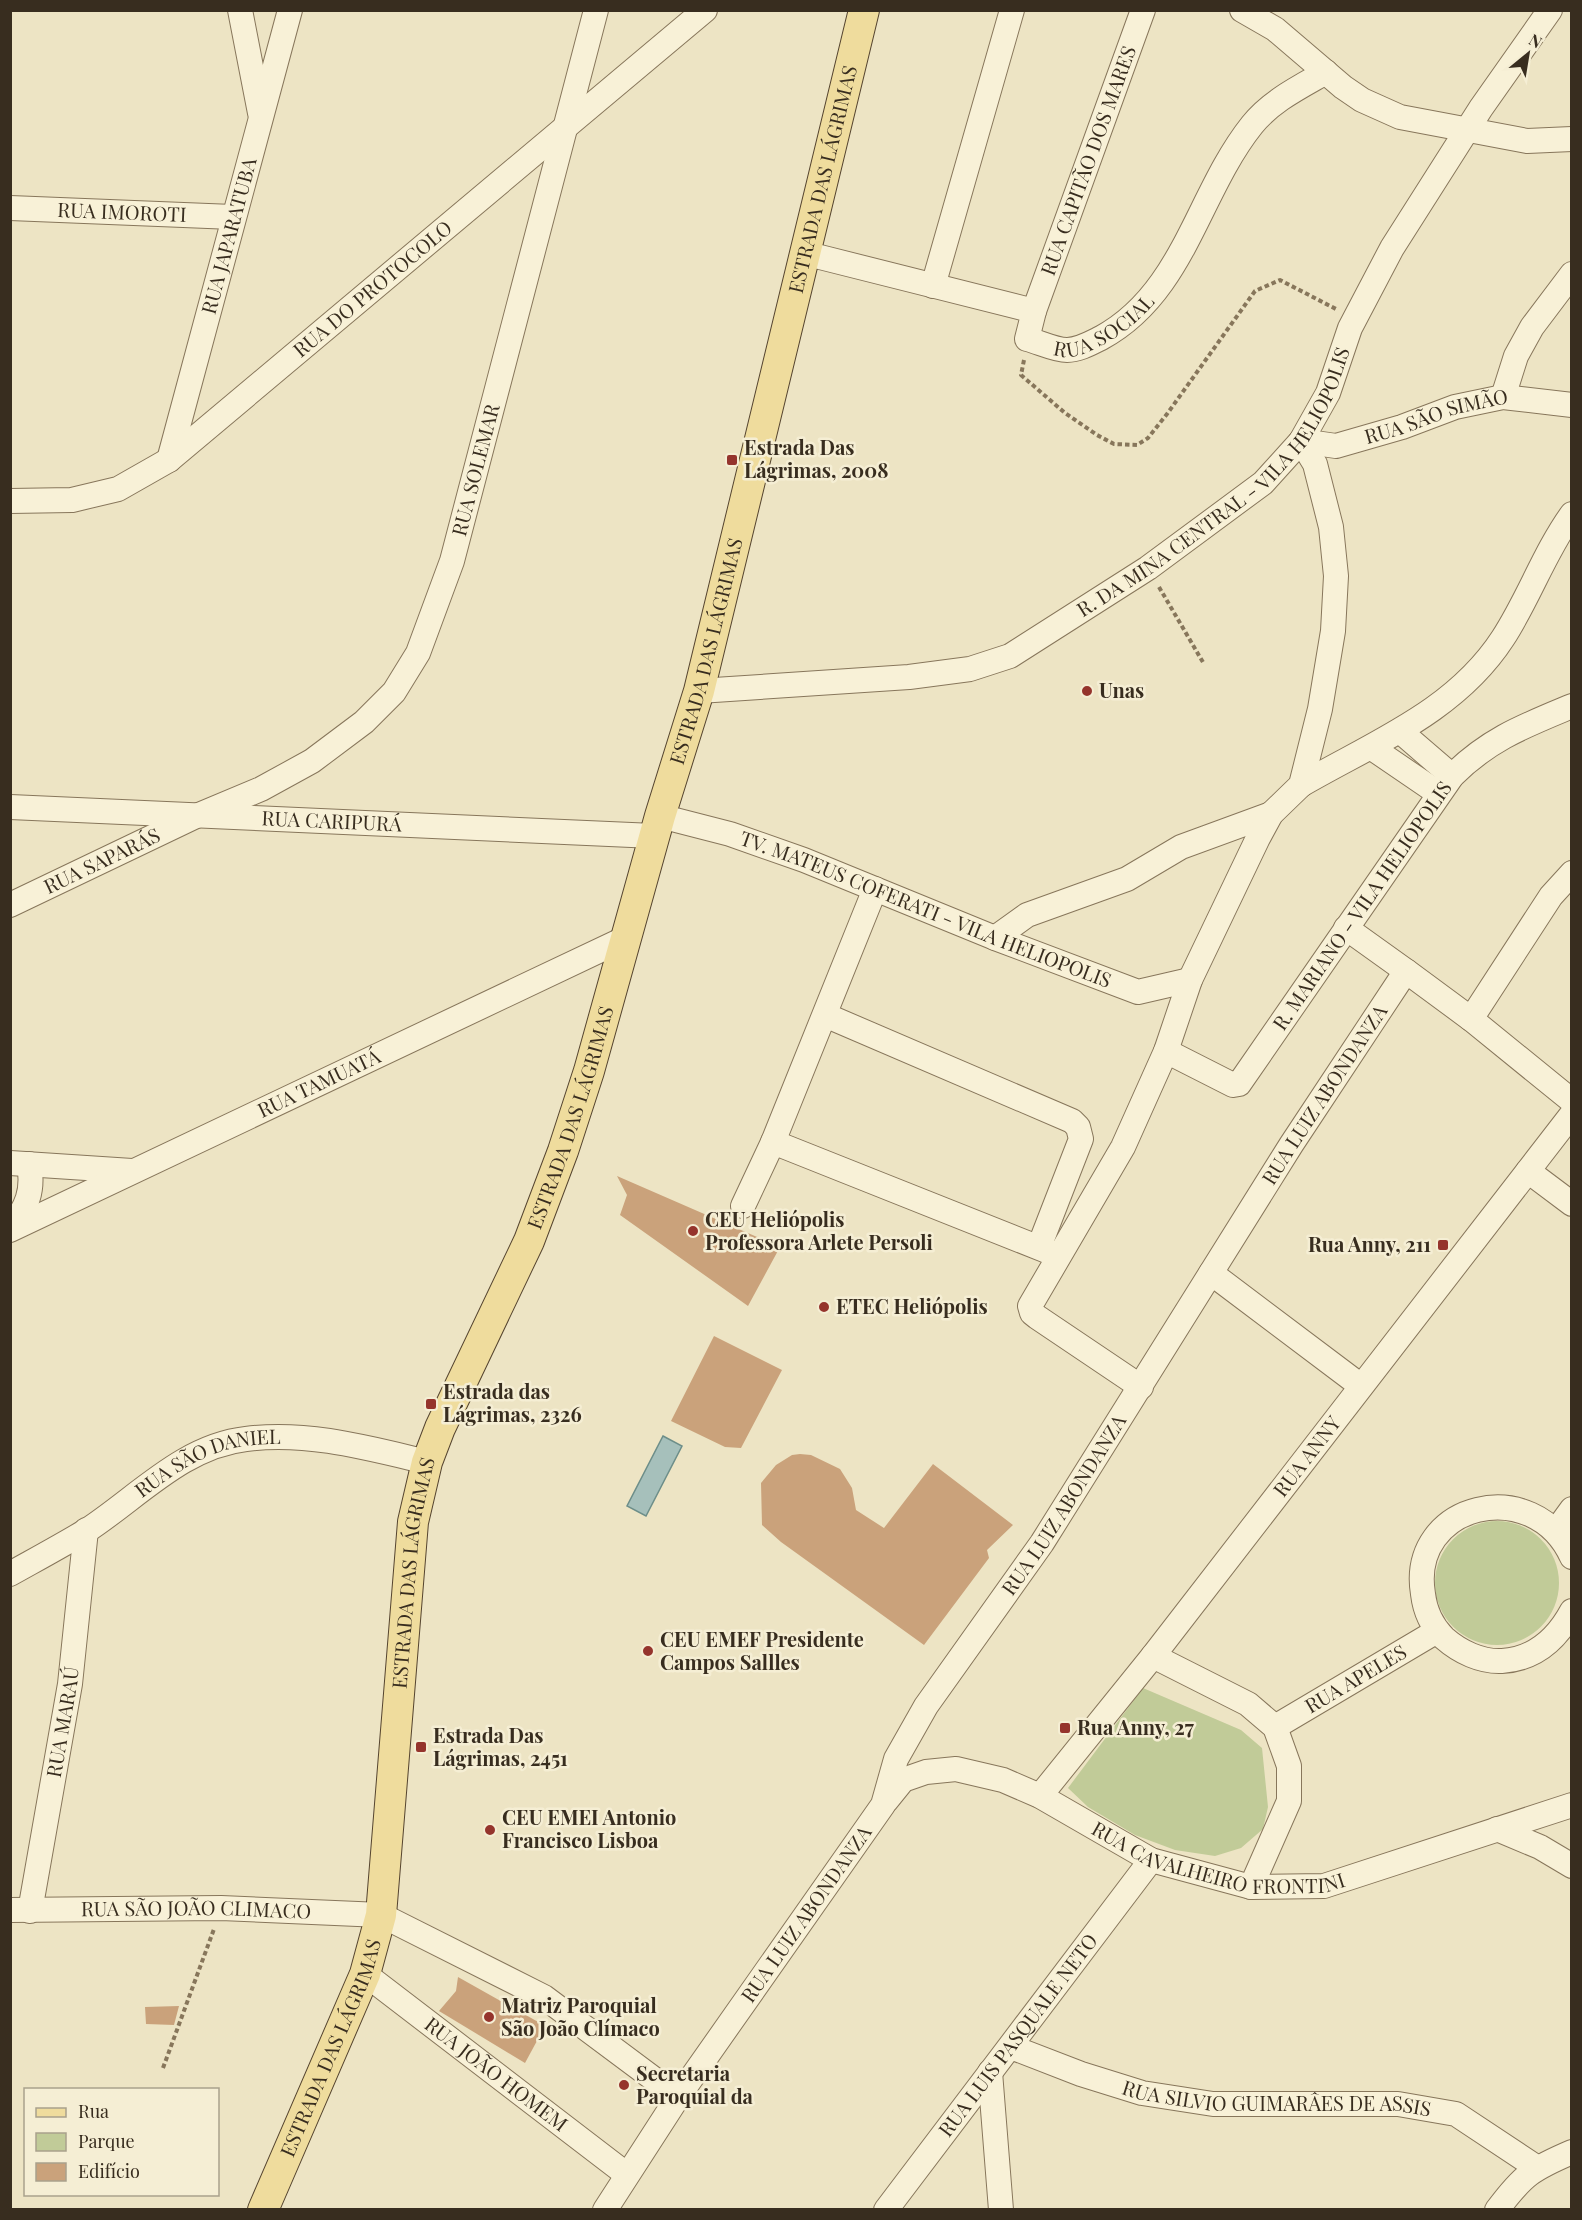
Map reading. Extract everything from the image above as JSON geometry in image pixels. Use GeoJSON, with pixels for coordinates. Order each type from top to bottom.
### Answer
{"type":"FeatureCollection","features":[{"type":"Feature","properties":{"kind":"main road","name":"ESTRADA DAS LÁGRIMAS"},"geometry":{"type":"LineString","coordinates":[[263,2210],[364,1974],[381,1915],[413,1522],[427,1462],[440,1428],[529,1241],[560,1161],[628,937],[657,826],[699,691],[864,10]]}},
{"type":"Feature","properties":{"kind":"street"},"geometry":{"type":"LineString","coordinates":[[240,10],[261,119]]}},
{"type":"Feature","properties":{"kind":"street","name":"RUA JAPARATUBA"},"geometry":{"type":"LineString","coordinates":[[169,460],[290,10]]}},
{"type":"Feature","properties":{"kind":"street","name":"RUA SOLEMAR"},"geometry":{"type":"LineString","coordinates":[[194,817],[261,789],[312,761],[364,722],[394,692],[418,653],[452,561],[596,10]]}},
{"type":"Feature","properties":{"kind":"street","name":"RUA DO PROTOCOLO"},"geometry":{"type":"LineString","coordinates":[[10,501],[72,500],[118,489],[169,460],[705,10]]}},
{"type":"Feature","properties":{"kind":"street"},"geometry":{"type":"LineString","coordinates":[[933,286],[1012,10]]}},
{"type":"Feature","properties":{"kind":"street","name":"RUA CAPITÃO DOS MARES"},"geometry":{"type":"LineString","coordinates":[[1034,311],[1143,10]]}},
{"type":"Feature","properties":{"kind":"street"},"geometry":{"type":"LineString","coordinates":[[1242,10],[1275,29],[1362,100],[1400,117],[1527,141],[1572,139]]}},
{"type":"Feature","properties":{"kind":"street","name":"R. DA MINA CENTRAL - VILA HELIOPOLIS"},"geometry":{"type":"LineString","coordinates":[[699,691],[832,684],[970,669],[1010,656],[1148,568],[1263,483],[1301,441],[1328,393],[1355,319],[1392,248],[1468,129],[1550,10]]}},
{"type":"Feature","properties":{"kind":"street","name":"RUA SOCIAL"},"geometry":{"type":"LineString","coordinates":[[804,253],[1034,311],[1027,339],[1066,350],[1089,345],[1121,327],[1148,302],[1165,281],[1194,230],[1221,172],[1253,123],[1283,96],[1326,72]]}},
{"type":"Feature","properties":{"kind":"street","name":"RUA IMOROTI"},"geometry":{"type":"LineString","coordinates":[[10,208],[233,217]]}},
{"type":"Feature","properties":{"kind":"street"},"geometry":{"type":"LineString","coordinates":[[1503,397],[1516,356],[1532,327],[1572,274]]}},
{"type":"Feature","properties":{"kind":"street","name":"RUA SÃO SIMÃO"},"geometry":{"type":"LineString","coordinates":[[1301,441],[1336,446],[1402,428],[1455,407],[1503,397],[1572,405]]}},
{"type":"Feature","properties":{"kind":"street"},"geometry":{"type":"LineString","coordinates":[[1301,441],[1315,464],[1331,527],[1336,576],[1334,631],[1320,710],[1301,785]]}},
{"type":"Feature","properties":{"kind":"street"},"geometry":{"type":"LineString","coordinates":[[1049,1251],[1089,1208],[1123,1147],[1166,1051],[1190,980],[1271,814],[1301,785],[1401,732],[1454,692],[1503,638],[1557,534],[1572,514]]}},
{"type":"Feature","properties":{"kind":"street","name":"R. MARIANO - VILA HELIOPOLIS"},"geometry":{"type":"LineString","coordinates":[[1166,1051],[1233,1085],[1239,1084],[1445,784],[1486,746],[1515,730],[1572,706]]}},
{"type":"Feature","properties":{"kind":"street"},"geometry":{"type":"LineString","coordinates":[[1401,732],[1445,784]]}},
{"type":"Feature","properties":{"kind":"street"},"geometry":{"type":"LineString","coordinates":[[1372,748],[1445,784]]}},
{"type":"Feature","properties":{"kind":"street","name":"RUA CARIPURÁ"},"geometry":{"type":"LineString","coordinates":[[10,807],[194,817],[657,826]]}},
{"type":"Feature","properties":{"kind":"street"},"geometry":{"type":"LineString","coordinates":[[995,938],[1027,915],[1127,879],[1180,848],[1271,814]]}},
{"type":"Feature","properties":{"kind":"street","name":"RUA SAPARÁS"},"geometry":{"type":"LineString","coordinates":[[10,905],[194,817]]}},
{"type":"Feature","properties":{"kind":"street","name":"TV. MATEUS COFERATI - VILA HELIOPOLIS"},"geometry":{"type":"LineString","coordinates":[[657,826],[730,834],[804,860],[995,938],[1138,992],[1190,980]]}},
{"type":"Feature","properties":{"kind":"street"},"geometry":{"type":"LineString","coordinates":[[1471,1019],[1551,896],[1572,873]]}},
{"type":"Feature","properties":{"kind":"street"},"geometry":{"type":"LineString","coordinates":[[743,1206],[773,1142],[875,889]]}},
{"type":"Feature","properties":{"kind":"street"},"geometry":{"type":"LineString","coordinates":[[1346,928],[1471,1019],[1572,1101]]}},
{"type":"Feature","properties":{"kind":"street","name":"RUA TAMUATÁ"},"geometry":{"type":"LineString","coordinates":[[10,1229],[628,937]]}},
{"type":"Feature","properties":{"kind":"street","name":"RUA LUIZ ABONDANZA"},"geometry":{"type":"LineString","coordinates":[[605,2210],[626,2174],[678,2097],[883,1805],[896,1759],[920,1716],[1042,1543],[1142,1387],[1291,1145],[1406,971]]}},
{"type":"Feature","properties":{"kind":"street"},"geometry":{"type":"LineString","coordinates":[[825,1015],[1072,1121],[1078,1127],[1081,1139],[1049,1251],[1030,1306],[1032,1313],[1142,1387]]}},
{"type":"Feature","properties":{"kind":"street","name":"RUA ANNY"},"geometry":{"type":"LineString","coordinates":[[1040,1796],[1153,1656],[1572,1114]]}},
{"type":"Feature","properties":{"kind":"street"},"geometry":{"type":"LineString","coordinates":[[773,1142],[1049,1251]]}},
{"type":"Feature","properties":{"kind":"street"},"geometry":{"type":"LineString","coordinates":[[20,1163],[135,1171]]}},
{"type":"Feature","properties":{"kind":"street","name":"RUA TAMUATÁ"},"geometry":{"type":"LineString","coordinates":[[10,1229],[30,1195],[32,1182],[20,1163]]}},
{"type":"Feature","properties":{"kind":"street"},"geometry":{"type":"LineString","coordinates":[[1528,1171],[1572,1204]]}},
{"type":"Feature","properties":{"kind":"street"},"geometry":{"type":"LineString","coordinates":[[1211,1273],[1361,1386]]}},
{"type":"Feature","properties":{"kind":"street","name":"RUA SÃO DANIEL"},"geometry":{"type":"LineString","coordinates":[[10,1574],[86,1530],[162,1476],[204,1450],[245,1439],[289,1437],[331,1442],[427,1462]]}},
{"type":"Feature","properties":{"kind":"street"},"geometry":{"type":"LineString","coordinates":[[1572,1557],[1556,1531],[1535,1515],[1510,1507],[1484,1507],[1459,1516],[1439,1533],[1426,1556],[1420,1581],[1425,1607],[1437,1631],[1454,1647],[1469,1654],[1500,1661],[1524,1657],[1545,1646],[1562,1629],[1572,1611]]}},
{"type":"Feature","properties":{"kind":"street"},"geometry":{"type":"LineString","coordinates":[[1556,1531],[1572,1509]]}},
{"type":"Feature","properties":{"kind":"street","name":"RUA MARAÚ"},"geometry":{"type":"LineString","coordinates":[[20,1911],[70,1684],[86,1530]]}},
{"type":"Feature","properties":{"kind":"street","name":"RUA APELES"},"geometry":{"type":"LineString","coordinates":[[1275,1726],[1437,1631]]}},
{"type":"Feature","properties":{"kind":"street"},"geometry":{"type":"LineString","coordinates":[[1153,1656],[1248,1704],[1275,1726],[1289,1766],[1289,1802],[1251,1887]]}},
{"type":"Feature","properties":{"kind":"street","name":"RUA CAVALHEIRO FRONTINI"},"geometry":{"type":"LineString","coordinates":[[883,1805],[903,1780],[926,1772],[956,1768],[1003,1780],[1040,1796],[1151,1860],[1251,1887],[1324,1886],[1572,1805]]}},
{"type":"Feature","properties":{"kind":"street"},"geometry":{"type":"LineString","coordinates":[[1497,1828],[1540,1847],[1572,1866]]}},
{"type":"Feature","properties":{"kind":"street","name":"RUA LUIS PASQUALE NETO"},"geometry":{"type":"LineString","coordinates":[[886,2210],[1151,1860]]}},
{"type":"Feature","properties":{"kind":"street","name":"RUA SÃO JOÃO CLIMACO"},"geometry":{"type":"LineString","coordinates":[[20,1911],[221,1908],[381,1915]]}},
{"type":"Feature","properties":{"kind":"street"},"geometry":{"type":"LineString","coordinates":[[381,1915],[544,1997],[678,2097]]}},
{"type":"Feature","properties":{"kind":"street","name":"RUA JOÃO HOMEM"},"geometry":{"type":"LineString","coordinates":[[364,1974],[626,2174]]}},
{"type":"Feature","properties":{"kind":"street","name":"RUA SILVIO GUIMARÂES DE ASSIS"},"geometry":{"type":"LineString","coordinates":[[1011,2047],[1081,2074],[1142,2093],[1213,2104],[1398,2104],[1428,2107],[1456,2114],[1536,2167]]}},
{"type":"Feature","properties":{"kind":"street"},"geometry":{"type":"LineString","coordinates":[[990,2072],[1001,2210]]}},
{"type":"Feature","properties":{"kind":"street"},"geometry":{"type":"LineString","coordinates":[[1497,2210],[1517,2183],[1536,2167],[1572,2152]]}},
{"type":"Feature","properties":{"kind":"path"},"geometry":{"type":"LineString","coordinates":[[1027,339],[1021,375],[1065,413],[1097,435],[1113,444],[1126,447],[1137,445],[1148,438],[1255,291],[1280,280],[1355,319]]}},
{"type":"Feature","properties":{"kind":"path"},"geometry":{"type":"LineString","coordinates":[[1148,568],[1204,664]]}},
{"type":"Feature","properties":{"kind":"path"},"geometry":{"type":"LineString","coordinates":[[163,2068],[221,1908]]}},
{"type":"Feature","properties":{"kind":"green space"},"geometry":{"type":"Polygon","coordinates":[[[1497,1521],[1521,1525],[1541,1539],[1555,1559],[1559,1583],[1555,1607],[1541,1627],[1521,1641],[1497,1645],[1473,1641],[1453,1627],[1439,1607],[1435,1583],[1439,1559],[1453,1539],[1473,1525],[1497,1521]]]}},
{"type":"Feature","properties":{"kind":"green space"},"geometry":{"type":"Polygon","coordinates":[[[1143,1688],[1241,1730],[1262,1748],[1268,1807],[1263,1829],[1241,1848],[1215,1856],[1175,1850],[1135,1835],[1088,1807],[1068,1788],[1143,1688]]]}},
{"type":"Feature","properties":{"kind":"water"},"geometry":{"type":"Polygon","coordinates":[[[663,1436],[682,1446],[646,1516],[627,1506],[663,1436]]]}},
{"type":"Feature","properties":{"kind":"building","name":"CEU Heliópolis Professora Arlete Persoli"},"geometry":{"type":"Polygon","coordinates":[[[617,1176],[780,1247],[748,1306],[620,1215],[627,1195],[617,1176]]]}},
{"type":"Feature","properties":{"kind":"building"},"geometry":{"type":"Polygon","coordinates":[[[714,1336],[782,1370],[741,1448],[725,1447],[671,1421],[714,1336]]]}},
{"type":"Feature","properties":{"kind":"building"},"geometry":{"type":"Polygon","coordinates":[[[792,1455],[811,1455],[840,1469],[852,1488],[856,1510],[884,1528],[933,1464],[1013,1525],[987,1550],[989,1558],[924,1645],[781,1542],[762,1525],[761,1483],[776,1465],[792,1455]]]}},
{"type":"Feature","properties":{"kind":"building","name":"Matriz Paroquial São João Clímaco"},"geometry":{"type":"Polygon","coordinates":[[[458,1977],[540,2023],[538,2039],[525,2063],[439,2011],[456,1991],[458,1977]]]}},
{"type":"Feature","properties":{"kind":"building"},"geometry":{"type":"Polygon","coordinates":[[[179,2006],[174,2025],[146,2024],[145,2007],[179,2006]]]}},
{"type":"Feature","properties":{"kind":"place","name":"Estrada Das Lágrimas, 2008"},"geometry":{"type":"Point","coordinates":[732,460]}},
{"type":"Feature","properties":{"kind":"place","name":"Unas"},"geometry":{"type":"Point","coordinates":[1087,691]}},
{"type":"Feature","properties":{"kind":"place","name":"CEU Heliópolis Professora Arlete Persoli"},"geometry":{"type":"Point","coordinates":[693,1231]}},
{"type":"Feature","properties":{"kind":"place","name":"Rua Anny, 211"},"geometry":{"type":"Point","coordinates":[1443,1245]}},
{"type":"Feature","properties":{"kind":"place","name":"ETEC Heliópolis"},"geometry":{"type":"Point","coordinates":[824,1307]}},
{"type":"Feature","properties":{"kind":"place","name":"Estrada das Lágrimas, 2326"},"geometry":{"type":"Point","coordinates":[431,1404]}},
{"type":"Feature","properties":{"kind":"place","name":"CEU EMEF Presidente Campos Sallles"},"geometry":{"type":"Point","coordinates":[648,1651]}},
{"type":"Feature","properties":{"kind":"place","name":"Rua Anny, 27"},"geometry":{"type":"Point","coordinates":[1065,1728]}},
{"type":"Feature","properties":{"kind":"place","name":"Estrada Das Lágrimas, 2451"},"geometry":{"type":"Point","coordinates":[421,1747]}},
{"type":"Feature","properties":{"kind":"place","name":"CEU EMEI Antonio Francisco Lisboa"},"geometry":{"type":"Point","coordinates":[490,1830]}},
{"type":"Feature","properties":{"kind":"place","name":"Matriz Paroquial São João Clímaco"},"geometry":{"type":"Point","coordinates":[489,2017]}},
{"type":"Feature","properties":{"kind":"place","name":"Secretaria Paroquial da"},"geometry":{"type":"Point","coordinates":[624,2085]}}]}
